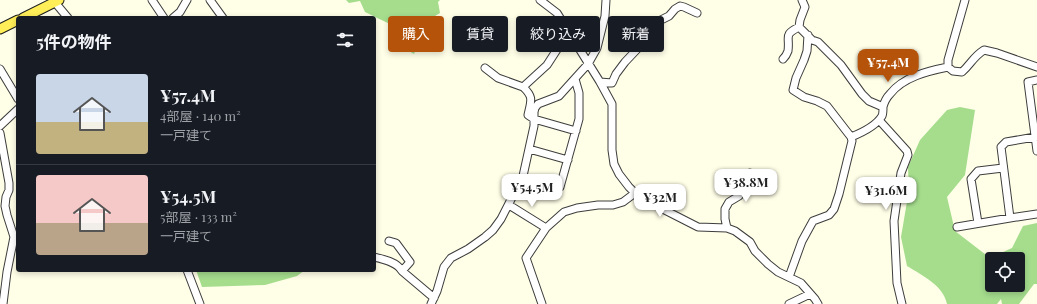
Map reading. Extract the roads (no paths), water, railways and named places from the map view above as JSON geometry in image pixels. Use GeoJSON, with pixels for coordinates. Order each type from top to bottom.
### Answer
{"type":"FeatureCollection","features":[{"type":"Feature","properties":{"kind":"main road"},"geometry":{"type":"LineString","coordinates":[[27,16],[55,1]]}},
{"type":"Feature","properties":{"kind":"main road"},"geometry":{"type":"LineString","coordinates":[[0,30],[16,21]]}},
{"type":"Feature","properties":{"kind":"street"},"geometry":{"type":"LineString","coordinates":[[152,0],[163,16]]}},
{"type":"Feature","properties":{"kind":"street"},"geometry":{"type":"LineString","coordinates":[[175,16],[180,12],[187,0]]}},
{"type":"Feature","properties":{"kind":"street"},"geometry":{"type":"LineString","coordinates":[[210,0],[222,16]]}},
{"type":"Feature","properties":{"kind":"street"},"geometry":{"type":"LineString","coordinates":[[540,0],[559,16]]}},
{"type":"Feature","properties":{"kind":"street"},"geometry":{"type":"LineString","coordinates":[[376,258],[386,260],[400,268],[432,301],[437,291],[444,267],[451,258],[468,249],[485,237],[493,230],[501,219],[523,176],[534,126],[535,108],[538,104],[559,96],[588,64],[597,48],[605,16],[606,0]]}},
{"type":"Feature","properties":{"kind":"street"},"geometry":{"type":"LineString","coordinates":[[799,27],[804,7],[802,0]]}},
{"type":"Feature","properties":{"kind":"street"},"geometry":{"type":"LineString","coordinates":[[948,67],[948,60],[965,0]]}},
{"type":"Feature","properties":{"kind":"street"},"geometry":{"type":"LineString","coordinates":[[55,1],[66,16]]}},
{"type":"Feature","properties":{"kind":"street"},"geometry":{"type":"LineString","coordinates":[[600,82],[612,82],[616,74],[643,43],[657,22],[669,16],[681,3],[684,7],[697,13]]}},
{"type":"Feature","properties":{"kind":"street"},"geometry":{"type":"LineString","coordinates":[[799,27],[812,40],[818,42],[841,65],[862,94],[870,101],[883,107]]}},
{"type":"Feature","properties":{"kind":"street"},"geometry":{"type":"LineString","coordinates":[[783,59],[788,52],[788,35],[791,31],[799,27]]}},
{"type":"Feature","properties":{"kind":"street"},"geometry":{"type":"LineString","coordinates":[[789,277],[802,241],[814,221],[829,215],[834,209],[852,141],[851,137],[827,106],[804,97],[793,90],[796,78],[807,51],[808,35]]}},
{"type":"Feature","properties":{"kind":"street"},"geometry":{"type":"LineString","coordinates":[[948,67],[953,71],[962,72],[968,67],[976,55],[984,50],[1037,67]]}},
{"type":"Feature","properties":{"kind":"street"},"geometry":{"type":"LineString","coordinates":[[523,87],[547,65],[555,52]]}},
{"type":"Feature","properties":{"kind":"street"},"geometry":{"type":"LineString","coordinates":[[581,52],[612,104],[612,150],[614,164],[619,174],[635,193],[643,199],[698,227],[727,228],[735,231],[750,242],[755,251],[768,264],[778,272],[800,283],[818,304]]}},
{"type":"Feature","properties":{"kind":"street"},"geometry":{"type":"LineString","coordinates":[[851,137],[866,131],[879,120],[882,116],[884,103],[890,94],[900,84],[914,76],[948,67]]}},
{"type":"Feature","properties":{"kind":"street"},"geometry":{"type":"LineString","coordinates":[[0,68],[16,96]]}},
{"type":"Feature","properties":{"kind":"street"},"geometry":{"type":"LineString","coordinates":[[485,68],[498,78],[523,87],[530,93],[531,99],[528,115],[534,119],[576,131]]}},
{"type":"Feature","properties":{"kind":"street"},"geometry":{"type":"LineString","coordinates":[[523,176],[555,187],[560,187],[579,119],[579,93],[575,78]]}},
{"type":"Feature","properties":{"kind":"street"},"geometry":{"type":"LineString","coordinates":[[1037,80],[1028,82],[1037,151]]}},
{"type":"Feature","properties":{"kind":"street"},"geometry":{"type":"LineString","coordinates":[[0,126],[16,111]]}},
{"type":"Feature","properties":{"kind":"street"},"geometry":{"type":"LineString","coordinates":[[879,120],[907,151],[908,155],[901,173],[894,221],[896,283],[902,304]]}},
{"type":"Feature","properties":{"kind":"street"},"geometry":{"type":"LineString","coordinates":[[0,133],[9,183],[5,206],[14,237],[7,272],[3,304]]}},
{"type":"Feature","properties":{"kind":"street"},"geometry":{"type":"LineString","coordinates":[[1010,218],[1001,147],[1006,142],[1035,137]]}},
{"type":"Feature","properties":{"kind":"street"},"geometry":{"type":"LineString","coordinates":[[529,149],[568,160]]}},
{"type":"Feature","properties":{"kind":"street"},"geometry":{"type":"LineString","coordinates":[[978,223],[971,179],[978,172],[1003,168]]}},
{"type":"Feature","properties":{"kind":"street"},"geometry":{"type":"LineString","coordinates":[[727,228],[725,209],[729,202],[739,196],[750,173]]}},
{"type":"Feature","properties":{"kind":"street"},"geometry":{"type":"LineString","coordinates":[[542,304],[526,258],[546,228],[564,212],[577,208],[598,205],[614,205],[623,202],[635,193]]}},
{"type":"Feature","properties":{"kind":"street"},"geometry":{"type":"LineString","coordinates":[[509,205],[546,228]]}},
{"type":"Feature","properties":{"kind":"street"},"geometry":{"type":"LineString","coordinates":[[957,227],[1037,214]]}},
{"type":"Feature","properties":{"kind":"street"},"geometry":{"type":"LineString","coordinates":[[389,242],[396,243],[410,262],[402,271]]}},
{"type":"Feature","properties":{"kind":"street"},"geometry":{"type":"LineString","coordinates":[[188,272],[200,304]]}},
{"type":"Feature","properties":{"kind":"street"},"geometry":{"type":"LineString","coordinates":[[789,304],[810,294]]}}]}
